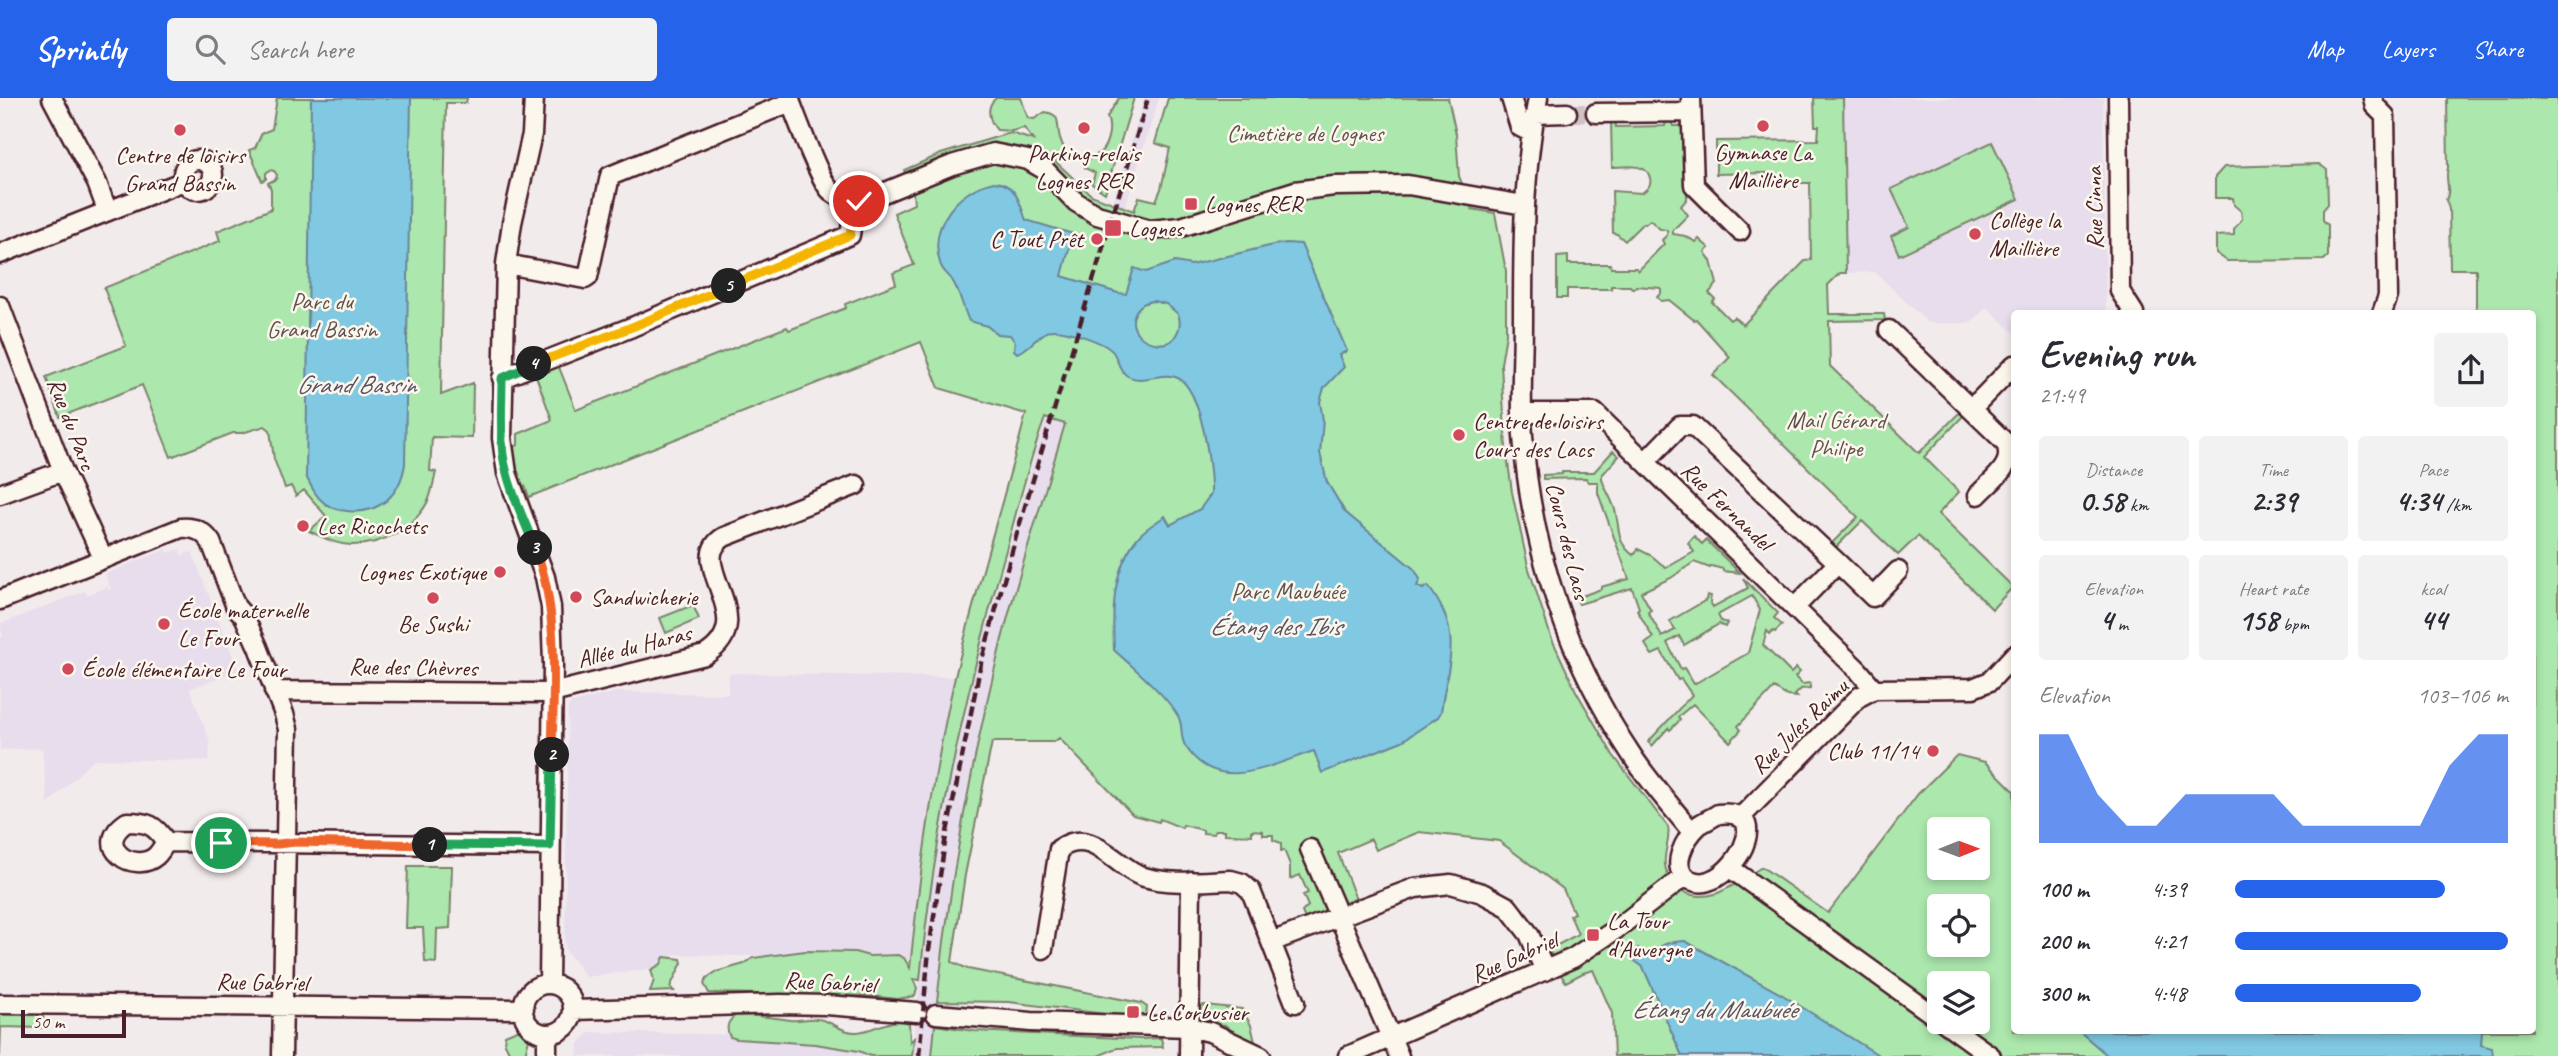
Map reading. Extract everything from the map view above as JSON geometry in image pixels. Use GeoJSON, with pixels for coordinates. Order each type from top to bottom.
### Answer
{"type":"FeatureCollection","features":[{"type":"Feature","properties":{"kind":"street"},"geometry":{"type":"LineString","coordinates":[[52,98],[97,183],[107,210]]}},
{"type":"Feature","properties":{"kind":"street"},"geometry":{"type":"LineString","coordinates":[[534,98],[532,134],[512,223],[506,264],[502,438],[505,465],[549,593],[552,635],[549,984]]}},
{"type":"Feature","properties":{"kind":"street"},"geometry":{"type":"LineString","coordinates":[[1511,98],[1520,127],[1532,133]]}},
{"type":"Feature","properties":{"kind":"street","name":"Rue Cinna"},"geometry":{"type":"LineString","coordinates":[[2118,98],[2120,291],[2132,310]]}},
{"type":"Feature","properties":{"kind":"street"},"geometry":{"type":"LineString","coordinates":[[2373,98],[2375,106],[2385,116],[2388,296],[2383,310]]}},
{"type":"Feature","properties":{"kind":"street"},"geometry":{"type":"LineString","coordinates":[[506,264],[585,279],[588,277],[610,176],[790,100],[824,183],[837,195],[855,201],[866,200],[993,153],[1028,160],[1045,170],[1076,202],[1097,215],[1150,230],[1181,226],[1295,191],[1334,186],[1396,184],[1524,205]]}},
{"type":"Feature","properties":{"kind":"street"},"geometry":{"type":"LineString","coordinates":[[1596,113],[1691,105],[1694,185],[1740,231]]}},
{"type":"Feature","properties":{"kind":"street"},"geometry":{"type":"LineString","coordinates":[[1537,106],[1567,113]]}},
{"type":"Feature","properties":{"kind":"street","name":"Cours des Lacs"},"geometry":{"type":"LineString","coordinates":[[1537,106],[1524,205],[1522,413],[1527,478],[1535,527],[1562,619],[1590,683],[1634,759],[1692,832]]}},
{"type":"Feature","properties":{"kind":"street"},"geometry":{"type":"LineString","coordinates":[[0,254],[184,181]]}},
{"type":"Feature","properties":{"kind":"street"},"geometry":{"type":"LineString","coordinates":[[502,378],[632,327],[850,235],[855,201]]}},
{"type":"Feature","properties":{"kind":"street","name":"Rue du Parc"},"geometry":{"type":"LineString","coordinates":[[0,306],[5,334],[103,558]]}},
{"type":"Feature","properties":{"kind":"street"},"geometry":{"type":"LineString","coordinates":[[1889,330],[2005,442],[2011,455],[2009,462],[1978,495]]}},
{"type":"Feature","properties":{"kind":"street"},"geometry":{"type":"LineString","coordinates":[[1970,407],[2011,368]]}},
{"type":"Feature","properties":{"kind":"street","name":"Rue Fernandel"},"geometry":{"type":"LineString","coordinates":[[1522,413],[1595,413],[1795,607],[1874,689]]}},
{"type":"Feature","properties":{"kind":"street"},"geometry":{"type":"LineString","coordinates":[[1646,461],[1680,426],[1693,426],[1873,597],[1898,571]]}},
{"type":"Feature","properties":{"kind":"street"},"geometry":{"type":"LineString","coordinates":[[0,494],[63,471]]}},
{"type":"Feature","properties":{"kind":"street","name":"Allée du Haras"},"geometry":{"type":"LineString","coordinates":[[552,692],[700,657],[711,652],[724,636],[728,621],[728,609],[711,562],[713,550],[719,540],[856,485]]}},
{"type":"Feature","properties":{"kind":"street"},"geometry":{"type":"LineString","coordinates":[[0,600],[181,528],[190,527],[204,533],[211,542],[236,607],[244,616],[288,729],[282,1056]]}},
{"type":"Feature","properties":{"kind":"street"},"geometry":{"type":"LineString","coordinates":[[1795,607],[1838,564]]}},
{"type":"Feature","properties":{"kind":"street","name":"Rue Jules Raimu"},"geometry":{"type":"LineString","coordinates":[[1740,818],[1859,697],[1874,689],[1973,688],[1990,681],[2011,658]]}},
{"type":"Feature","properties":{"kind":"street","name":"Rue des Chèvres"},"geometry":{"type":"LineString","coordinates":[[274,691],[552,692]]}},
{"type":"Feature","properties":{"kind":"street"},"geometry":{"type":"LineString","coordinates":[[1718,814],[1732,814],[1740,818],[1746,827],[1746,842],[1730,868],[1707,882],[1698,882],[1685,876],[1679,863],[1683,848],[1692,832],[1718,814]]}},
{"type":"Feature","properties":{"kind":"street"},"geometry":{"type":"LineString","coordinates":[[166,842],[550,846]]}},
{"type":"Feature","properties":{"kind":"street"},"geometry":{"type":"LineString","coordinates":[[1044,949],[1059,849],[1068,843],[1082,842],[1097,846],[1128,870],[1156,880],[1231,880],[1242,883],[1251,891],[1295,1003]]}},
{"type":"Feature","properties":{"kind":"street"},"geometry":{"type":"LineString","coordinates":[[1310,849],[1399,1056]]}},
{"type":"Feature","properties":{"kind":"street"},"geometry":{"type":"LineString","coordinates":[[1730,868],[1927,1010]]}},
{"type":"Feature","properties":{"kind":"street","name":"Rue Gabriel"},"geometry":{"type":"LineString","coordinates":[[1348,1056],[1545,971],[1590,947],[1685,876]]}},
{"type":"Feature","properties":{"kind":"street"},"geometry":{"type":"LineString","coordinates":[[1189,1056],[1191,881]]}},
{"type":"Feature","properties":{"kind":"street"},"geometry":{"type":"LineString","coordinates":[[1271,942],[1415,888],[1451,884],[1482,893],[1508,908],[1529,934],[1545,971]]}},
{"type":"Feature","properties":{"kind":"street"},"geometry":{"type":"LineString","coordinates":[[549,984],[563,989],[572,1002],[573,1010],[568,1024],[555,1033],[547,1034],[528,1023],[524,1009],[531,991],[549,984]]}},
{"type":"Feature","properties":{"kind":"street","name":"Rue Gabriel"},"geometry":{"type":"LineString","coordinates":[[0,1004],[524,1009]]}},
{"type":"Feature","properties":{"kind":"street","name":"Rue Gabriel"},"geometry":{"type":"LineString","coordinates":[[573,1010],[780,1004],[917,1012]]}},
{"type":"Feature","properties":{"kind":"street"},"geometry":{"type":"LineString","coordinates":[[936,1014],[1031,1022],[1189,1027],[1210,1032],[1259,1055]]}},
{"type":"Feature","properties":{"kind":"street"},"geometry":{"type":"LineString","coordinates":[[547,1034],[547,1056]]}},
{"type":"Feature","properties":{"kind":"street"},"geometry":{"type":"LineString","coordinates":[[1961,1034],[1991,1056]]}},
{"type":"Feature","properties":{"kind":"shaded area"},"geometry":{"type":"Polygon","coordinates":[[[1144,98],[1159,98],[1098,294],[984,713],[955,855],[932,1056],[912,1056],[936,852],[957,743],[975,669],[1062,358],[1067,359],[1144,98]]]}},
{"type":"Feature","properties":{"kind":"shaded area","name":"Collège la Maillière"},"geometry":{"type":"Polygon","coordinates":[[[1843,98],[2103,98],[2106,310],[2011,310],[2011,330],[1987,307],[1971,323],[1928,323],[1875,272],[1846,273],[1843,98]]]}},
{"type":"Feature","properties":{"kind":"shaded area"},"geometry":{"type":"Polygon","coordinates":[[[167,549],[168,553],[179,549],[182,555],[192,552],[238,670],[190,689],[210,742],[209,761],[94,759],[48,804],[42,748],[0,750],[0,638],[3,637],[0,624],[85,591],[87,595],[107,587],[109,591],[111,590],[105,574],[167,549]]]}},
{"type":"Feature","properties":{"kind":"shaded area"},"geometry":{"type":"Polygon","coordinates":[[[729,673],[955,677],[920,872],[910,960],[847,952],[738,956],[672,954],[671,966],[586,977],[565,949],[568,707],[572,703],[617,692],[728,694],[729,673]]]}},
{"type":"Feature","properties":{"kind":"shaded area"},"geometry":{"type":"Polygon","coordinates":[[[590,1032],[758,1035],[905,1056],[577,1056],[579,1043],[590,1032]]]}},
{"type":"Feature","properties":{"kind":"green space","name":"Parc du Grand Bassin"},"geometry":{"type":"Polygon","coordinates":[[[277,98],[467,98],[466,103],[446,103],[441,395],[473,383],[472,438],[432,437],[430,471],[436,472],[429,499],[407,526],[374,542],[345,545],[309,531],[326,516],[304,490],[296,496],[291,486],[285,488],[274,459],[270,430],[265,426],[233,433],[171,457],[142,385],[60,417],[46,377],[126,346],[104,288],[220,241],[217,231],[271,209],[271,189],[268,183],[276,179],[277,175],[270,170],[262,181],[249,150],[255,148],[262,133],[272,129],[277,98]]]}},
{"type":"Feature","properties":{"kind":"green space","name":"Parc Maubuée"},"geometry":{"type":"Polygon","coordinates":[[[996,98],[1021,98],[1028,118],[1034,119],[1045,112],[1053,114],[1057,119],[1065,152],[1055,161],[1091,195],[1134,211],[1139,197],[1156,201],[1161,189],[1170,148],[1155,143],[1168,98],[1448,98],[1456,134],[1459,176],[1472,209],[1495,213],[1506,271],[1506,334],[1501,364],[1506,448],[1512,492],[1528,566],[1551,637],[1576,691],[1613,755],[1668,827],[1665,865],[1671,881],[1682,891],[1698,896],[1715,894],[1762,867],[1828,913],[1918,794],[1957,755],[1985,762],[2011,788],[2011,1034],[2536,1034],[2536,310],[2476,310],[2476,269],[2450,269],[2449,209],[2446,200],[2447,98],[2558,98],[2558,1056],[1614,1056],[1612,1013],[1593,970],[1566,982],[1550,952],[1550,949],[1578,934],[1570,915],[1574,913],[1563,889],[1499,841],[1419,832],[1376,850],[1371,839],[1338,853],[1357,902],[1310,922],[1302,912],[1308,906],[1303,895],[1308,893],[1300,875],[1290,879],[1290,865],[1284,850],[1281,851],[1281,843],[1273,840],[1273,835],[1263,835],[1263,831],[1252,830],[1252,835],[1225,834],[1225,830],[1215,830],[1214,834],[1203,833],[1203,830],[1183,825],[1182,828],[1160,819],[1159,822],[1133,815],[1059,738],[1054,742],[992,742],[965,875],[952,962],[968,969],[1141,1003],[1147,1007],[1146,1015],[1129,1017],[1009,1002],[937,1001],[955,864],[981,728],[1009,612],[1065,424],[1045,418],[1033,452],[990,609],[952,767],[933,873],[920,980],[913,979],[917,988],[915,996],[897,999],[871,996],[709,993],[704,984],[707,978],[716,972],[744,964],[753,958],[805,951],[855,952],[869,956],[898,955],[904,958],[910,968],[928,822],[947,713],[1026,414],[939,388],[921,342],[529,497],[525,486],[512,491],[503,452],[518,445],[518,434],[552,420],[536,376],[518,382],[518,366],[553,352],[576,410],[787,327],[789,330],[846,308],[845,304],[896,284],[893,273],[914,265],[894,213],[914,204],[913,193],[904,170],[941,154],[1011,133],[1033,140],[1024,128],[1012,131],[997,130],[989,114],[990,106],[996,98]]]}},
{"type":"Feature","properties":{"kind":"green space"},"geometry":{"type":"Polygon","coordinates":[[[1119,98],[1134,98],[1105,193],[1092,184],[1095,173],[1085,168],[1085,161],[1099,153],[1106,144],[1109,133],[1107,117],[1119,98]]]}},
{"type":"Feature","properties":{"kind":"green space","name":"Mail Gérard Philipe"},"geometry":{"type":"Polygon","coordinates":[[[1814,98],[1843,98],[1846,273],[1840,273],[1828,285],[1829,314],[1884,314],[1885,320],[1829,321],[1830,366],[1919,453],[1961,411],[1964,415],[1924,457],[1959,492],[1938,514],[2011,585],[2011,589],[1992,609],[1918,536],[1898,555],[1862,521],[1834,549],[1830,545],[1858,517],[1713,375],[1730,357],[1696,319],[1669,300],[1661,301],[1657,297],[1661,288],[1636,286],[1633,289],[1630,286],[1611,286],[1611,289],[1567,289],[1567,298],[1557,298],[1557,257],[1568,256],[1568,264],[1610,264],[1611,268],[1636,268],[1638,271],[1664,244],[1662,240],[1667,235],[1667,230],[1660,229],[1650,220],[1643,223],[1625,241],[1613,233],[1612,191],[1642,193],[1649,187],[1650,180],[1648,173],[1640,167],[1612,167],[1611,120],[1615,120],[1616,127],[1665,126],[1666,119],[1673,119],[1673,126],[1682,126],[1683,118],[1686,123],[1687,199],[1681,206],[1688,215],[1673,230],[1673,234],[1696,242],[1699,239],[1709,248],[1705,252],[1711,261],[1717,284],[1709,293],[1715,299],[1712,302],[1730,320],[1734,317],[1743,325],[1805,261],[1811,260],[1810,183],[1769,183],[1768,173],[1716,174],[1716,141],[1818,140],[1819,126],[1815,126],[1814,98]]]}},
{"type":"Feature","properties":{"kind":"green space"},"geometry":{"type":"Polygon","coordinates":[[[1992,142],[2019,199],[1899,255],[1891,236],[1909,227],[1891,189],[1992,142]]]}},
{"type":"Feature","properties":{"kind":"green space"},"geometry":{"type":"Polygon","coordinates":[[[2319,164],[2327,170],[2328,204],[2323,210],[2323,220],[2328,225],[2328,256],[2324,260],[2227,261],[2216,253],[2216,236],[2234,235],[2234,229],[2242,219],[2241,211],[2234,205],[2233,198],[2215,198],[2215,177],[2224,167],[2319,164]]]}},
{"type":"Feature","properties":{"kind":"green space"},"geometry":{"type":"Polygon","coordinates":[[[1613,451],[1619,456],[1602,475],[1602,479],[1615,510],[1621,540],[1633,555],[1638,549],[1666,568],[1694,552],[1688,543],[1694,536],[1702,544],[1706,540],[1740,573],[1711,566],[1710,568],[1694,562],[1671,578],[1641,592],[1651,610],[1648,612],[1662,637],[1675,630],[1670,621],[1706,600],[1707,595],[1711,596],[1713,607],[1748,588],[1743,578],[1778,613],[1774,618],[1782,625],[1770,634],[1767,631],[1763,645],[1791,673],[1796,668],[1800,672],[1795,677],[1802,684],[1810,683],[1810,688],[1801,689],[1795,695],[1797,697],[1787,696],[1774,688],[1738,726],[1741,730],[1730,742],[1693,704],[1652,746],[1648,742],[1692,695],[1681,679],[1678,680],[1661,651],[1652,655],[1645,644],[1653,638],[1637,610],[1639,608],[1632,588],[1579,604],[1576,598],[1629,579],[1598,493],[1598,482],[1588,482],[1586,478],[1543,479],[1543,475],[1594,472],[1613,451]],[[1752,596],[1718,615],[1721,621],[1727,623],[1725,627],[1719,624],[1684,645],[1679,636],[1667,643],[1681,669],[1684,668],[1694,684],[1748,653],[1760,610],[1752,596]]]}},
{"type":"Feature","properties":{"kind":"green space"},"geometry":{"type":"Polygon","coordinates":[[[693,605],[699,619],[666,633],[660,618],[693,605]]]}},
{"type":"Feature","properties":{"kind":"green space"},"geometry":{"type":"Polygon","coordinates":[[[408,866],[452,866],[450,928],[437,929],[436,963],[425,962],[423,928],[406,928],[408,866]]]}},
{"type":"Feature","properties":{"kind":"green space"},"geometry":{"type":"Polygon","coordinates":[[[664,957],[681,959],[682,963],[670,987],[674,991],[650,992],[654,980],[651,970],[661,964],[664,957]]]}},
{"type":"Feature","properties":{"kind":"green space"},"geometry":{"type":"Polygon","coordinates":[[[1205,1005],[1242,1009],[1251,1025],[1255,1042],[1252,1045],[1245,1043],[1225,1025],[1205,1019],[1198,1009],[1205,1005]]]}},
{"type":"Feature","properties":{"kind":"green space"},"geometry":{"type":"Polygon","coordinates":[[[37,1014],[42,1015],[45,1021],[42,1028],[1,1027],[0,1056],[0,1015],[37,1014]]]}},
{"type":"Feature","properties":{"kind":"green space"},"geometry":{"type":"Polygon","coordinates":[[[736,1015],[793,1020],[817,1019],[851,1032],[903,1021],[909,1023],[910,1042],[914,1038],[912,1056],[870,1056],[859,1051],[815,1044],[737,1039],[730,1037],[728,1030],[729,1022],[736,1015]]]}},
{"type":"Feature","properties":{"kind":"green space"},"geometry":{"type":"Polygon","coordinates":[[[935,1025],[974,1031],[1161,1038],[1163,1047],[1117,1048],[1098,1056],[932,1056],[935,1025]]]}},
{"type":"Feature","properties":{"kind":"green space"},"geometry":{"type":"Polygon","coordinates":[[[517,1030],[525,1031],[529,1039],[527,1056],[511,1056],[505,1044],[505,1035],[517,1030]]]}},
{"type":"Feature","properties":{"kind":"water","name":"Grand Bassin"},"geometry":{"type":"Polygon","coordinates":[[[311,98],[411,98],[405,464],[393,494],[369,510],[347,511],[326,505],[316,495],[306,476],[311,98]]]}},
{"type":"Feature","properties":{"kind":"water","name":"Étang des Ibis"},"geometry":{"type":"Polygon","coordinates":[[[994,182],[1008,186],[1016,195],[1026,220],[1073,234],[1062,276],[1118,293],[1126,294],[1134,268],[1146,272],[1175,262],[1191,265],[1273,245],[1301,244],[1347,351],[1339,355],[1344,367],[1324,388],[1320,402],[1323,420],[1320,453],[1327,482],[1345,512],[1414,569],[1420,579],[1417,586],[1423,589],[1428,586],[1439,603],[1446,618],[1451,647],[1438,717],[1402,741],[1322,773],[1314,751],[1263,768],[1229,773],[1214,770],[1199,762],[1186,747],[1180,720],[1173,708],[1114,650],[1113,620],[1123,561],[1139,536],[1165,516],[1170,525],[1200,509],[1211,494],[1210,467],[1199,414],[1186,385],[1178,378],[1132,378],[1121,370],[1113,352],[1092,340],[1062,331],[1048,331],[1017,353],[1014,350],[1015,342],[1010,335],[997,334],[987,326],[969,321],[955,285],[941,266],[937,249],[938,235],[949,211],[969,192],[994,182]],[[1153,301],[1138,308],[1133,323],[1138,334],[1157,344],[1173,339],[1180,324],[1179,317],[1166,304],[1153,301]]]}},
{"type":"Feature","properties":{"kind":"water","name":"Étang du Maubuée"},"geometry":{"type":"Polygon","coordinates":[[[1685,941],[1781,994],[1880,1056],[1682,1056],[1643,967],[1631,958],[1631,954],[1638,948],[1651,956],[1665,944],[1685,941]]]}},
{"type":"Feature","properties":{"kind":"water"},"geometry":{"type":"Polygon","coordinates":[[[2082,1034],[2482,1034],[2481,1045],[2492,1048],[2493,1056],[2108,1056],[2082,1034]]]}},
{"type":"Feature","properties":{"kind":"tunnel"},"geometry":{"type":"LineString","coordinates":[[1567,113],[1596,113]]}},
{"type":"Feature","properties":{"kind":"railway"},"geometry":{"type":"LineString","coordinates":[[919,1056],[929,950],[945,842],[981,663],[1017,533],[1148,98]]}},
{"type":"Feature","properties":{"kind":"place","name":"Gymnase La Maillière"},"geometry":{"type":"Point","coordinates":[1763,126]}},
{"type":"Feature","properties":{"kind":"place","name":"Parking-relais Lognes RER"},"geometry":{"type":"Point","coordinates":[1084,128]}},
{"type":"Feature","properties":{"kind":"place","name":"Centre de loisirs Grand Bassin"},"geometry":{"type":"Point","coordinates":[180,130]}},
{"type":"Feature","properties":{"kind":"place","name":"Lognes RER"},"geometry":{"type":"Point","coordinates":[1191,204]}},
{"type":"Feature","properties":{"kind":"place","name":"Lognes"},"geometry":{"type":"Point","coordinates":[1113,228]}},
{"type":"Feature","properties":{"kind":"place","name":"Collège la Maillière"},"geometry":{"type":"Point","coordinates":[1975,234]}},
{"type":"Feature","properties":{"kind":"place","name":"C Tout Prêt"},"geometry":{"type":"Point","coordinates":[1097,239]}},
{"type":"Feature","properties":{"kind":"place","name":"Centre de loisirs Cours des Lacs"},"geometry":{"type":"Point","coordinates":[1459,435]}},
{"type":"Feature","properties":{"kind":"place","name":"Les Ricochets"},"geometry":{"type":"Point","coordinates":[303,526]}},
{"type":"Feature","properties":{"kind":"place","name":"Lognes Exotique"},"geometry":{"type":"Point","coordinates":[500,572]}},
{"type":"Feature","properties":{"kind":"place","name":"Sandwicherie"},"geometry":{"type":"Point","coordinates":[576,597]}},
{"type":"Feature","properties":{"kind":"place","name":"Be Sushi"},"geometry":{"type":"Point","coordinates":[433,598]}},
{"type":"Feature","properties":{"kind":"place","name":"École maternelle Le Four"},"geometry":{"type":"Point","coordinates":[164,624]}},
{"type":"Feature","properties":{"kind":"place","name":"École élémentaire Le Four"},"geometry":{"type":"Point","coordinates":[68,669]}},
{"type":"Feature","properties":{"kind":"place","name":"Club 11/14"},"geometry":{"type":"Point","coordinates":[1933,751]}},
{"type":"Feature","properties":{"kind":"place","name":"La Tour d'Auvergne"},"geometry":{"type":"Point","coordinates":[1593,935]}},
{"type":"Feature","properties":{"kind":"place","name":"Le Corbusier"},"geometry":{"type":"Point","coordinates":[1133,1012]}},
{"type":"Feature","properties":{"kind":"route"},"geometry":{"type":"LineString","coordinates":[[221,843],[550,846],[553,721],[551,607],[545,577],[512,491],[505,465],[502,378],[632,327],[850,235],[855,201],[859,201]]}},
{"type":"Feature","properties":{"kind":"park label","name":"Cimetière de Lognes"},"geometry":{"type":"Point","coordinates":[1305,133]}}]}
